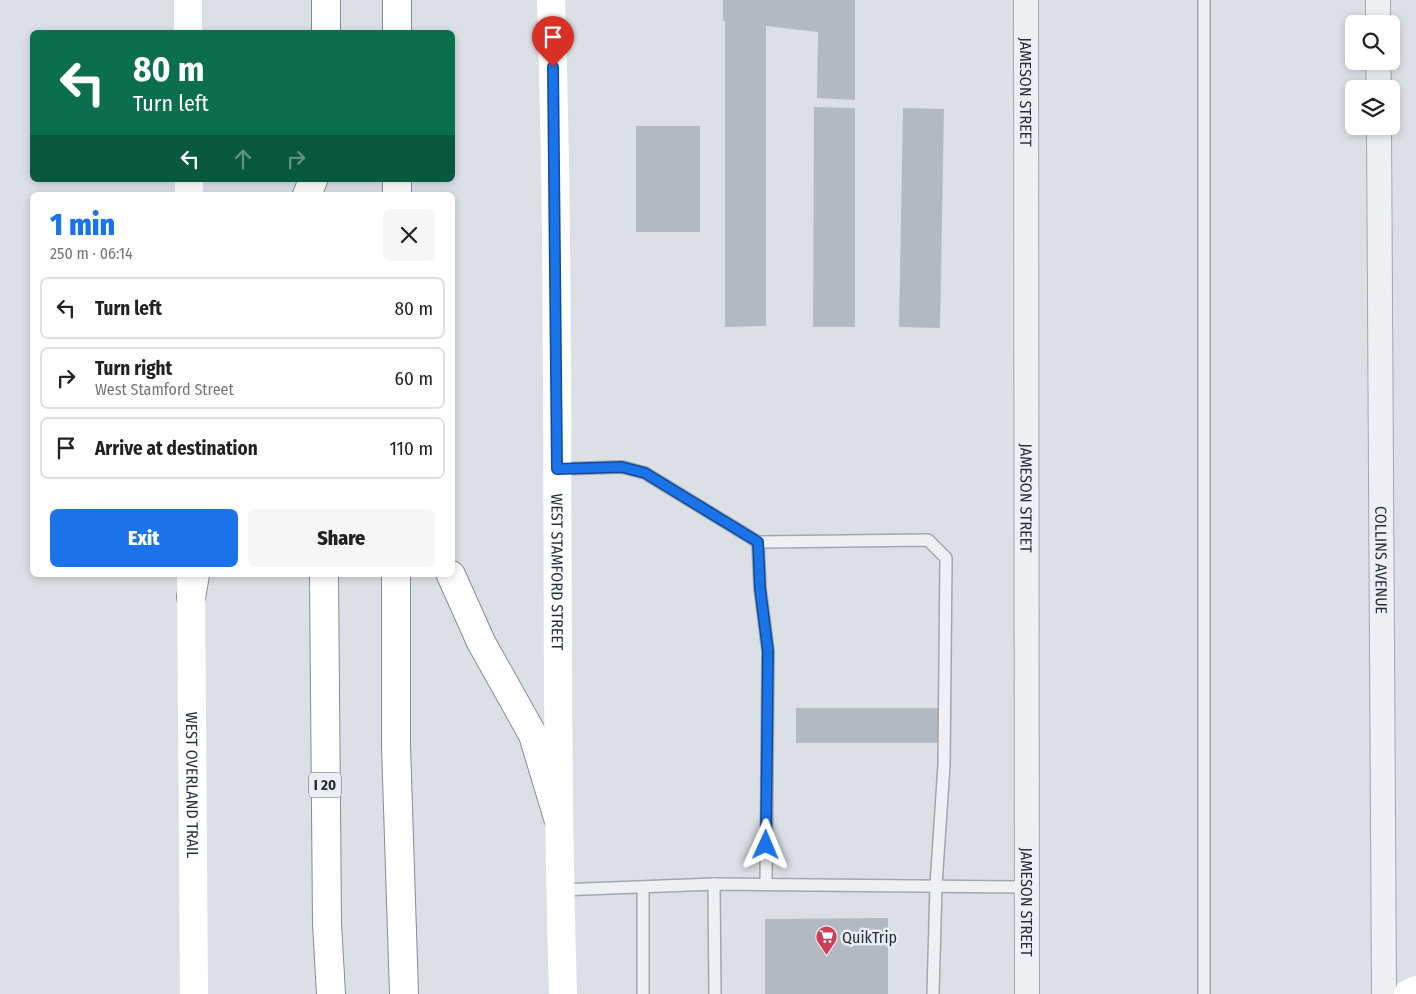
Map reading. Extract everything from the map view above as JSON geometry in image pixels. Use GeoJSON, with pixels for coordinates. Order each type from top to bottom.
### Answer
{"type":"FeatureCollection","features":[{"type":"Feature","properties":{"kind":"main road"},"geometry":{"type":"LineString","coordinates":[[188,0],[188,30]]}},
{"type":"Feature","properties":{"kind":"main road"},"geometry":{"type":"LineString","coordinates":[[326,0],[326,30]]}},
{"type":"Feature","properties":{"kind":"main road"},"geometry":{"type":"LineString","coordinates":[[397,0],[397,30]]}},
{"type":"Feature","properties":{"kind":"main road","name":"WEST STAMFORD STREET"},"geometry":{"type":"LineString","coordinates":[[551,0],[556,252],[558,818],[563,994]]}},
{"type":"Feature","properties":{"kind":"main road","name":"I 20"},"geometry":{"type":"LineString","coordinates":[[324,577],[326,904],[331,994]]}},
{"type":"Feature","properties":{"kind":"main road"},"geometry":{"type":"LineString","coordinates":[[396,577],[396,746],[404,994]]}},
{"type":"Feature","properties":{"kind":"main road"},"geometry":{"type":"LineString","coordinates":[[452,577],[481,642],[533,735],[558,818]]}},
{"type":"Feature","properties":{"kind":"main road","name":"WEST OVERLAND TRAIL"},"geometry":{"type":"LineString","coordinates":[[192,582],[194,994]]}},
{"type":"Feature","properties":{"kind":"main road"},"geometry":{"type":"LineString","coordinates":[[1408,994],[1416,990]]}},
{"type":"Feature","properties":{"kind":"street","name":"JAMESON STREET"},"geometry":{"type":"LineString","coordinates":[[1026,0],[1027,994]]}},
{"type":"Feature","properties":{"kind":"street"},"geometry":{"type":"LineString","coordinates":[[1378,0],[1378,15]]}},
{"type":"Feature","properties":{"kind":"street","name":"COLLINS AVENUE"},"geometry":{"type":"LineString","coordinates":[[1379,135],[1384,994]]}},
{"type":"Feature","properties":{"kind":"lane"},"geometry":{"type":"LineString","coordinates":[[1204,0],[1204,994]]}},
{"type":"Feature","properties":{"kind":"lane"},"geometry":{"type":"LineString","coordinates":[[557,469],[622,467],[645,473],[758,542],[928,540],[946,558],[944,765],[936,885],[933,994]]}},
{"type":"Feature","properties":{"kind":"lane"},"geometry":{"type":"LineString","coordinates":[[758,542],[760,588],[768,651],[766,884]]}},
{"type":"Feature","properties":{"kind":"lane"},"geometry":{"type":"LineString","coordinates":[[560,890],[714,884],[1027,887]]}},
{"type":"Feature","properties":{"kind":"lane"},"geometry":{"type":"LineString","coordinates":[[714,884],[715,994]]}},
{"type":"Feature","properties":{"kind":"lane"},"geometry":{"type":"LineString","coordinates":[[643,888],[643,994]]}},
{"type":"Feature","properties":{"kind":"building"},"geometry":{"type":"Polygon","coordinates":[[[723,0],[855,0],[855,100],[817,98],[818,32],[766,26],[766,326],[725,327],[725,21],[723,21],[723,0]]]}},
{"type":"Feature","properties":{"kind":"building"},"geometry":{"type":"Polygon","coordinates":[[[814,107],[855,108],[855,327],[813,327],[814,107]]]}},
{"type":"Feature","properties":{"kind":"building"},"geometry":{"type":"Polygon","coordinates":[[[903,108],[944,109],[940,328],[899,327],[903,108]]]}},
{"type":"Feature","properties":{"kind":"building"},"geometry":{"type":"Polygon","coordinates":[[[636,126],[700,126],[700,232],[636,232],[636,126]]]}},
{"type":"Feature","properties":{"kind":"building"},"geometry":{"type":"Polygon","coordinates":[[[796,708],[942,708],[942,743],[796,743],[796,708]]]}},
{"type":"Feature","properties":{"kind":"building","name":"QuikTrip"},"geometry":{"type":"Polygon","coordinates":[[[888,918],[888,994],[765,994],[765,919],[888,918]]]}},
{"type":"Feature","properties":{"kind":"place","name":"QuikTrip"},"geometry":{"type":"Point","coordinates":[826,956]}},
{"type":"Feature","properties":{"kind":"route"},"geometry":{"type":"LineString","coordinates":[[553,67],[557,469],[622,467],[645,473],[758,542],[760,588],[768,651],[766,845]]}}]}
